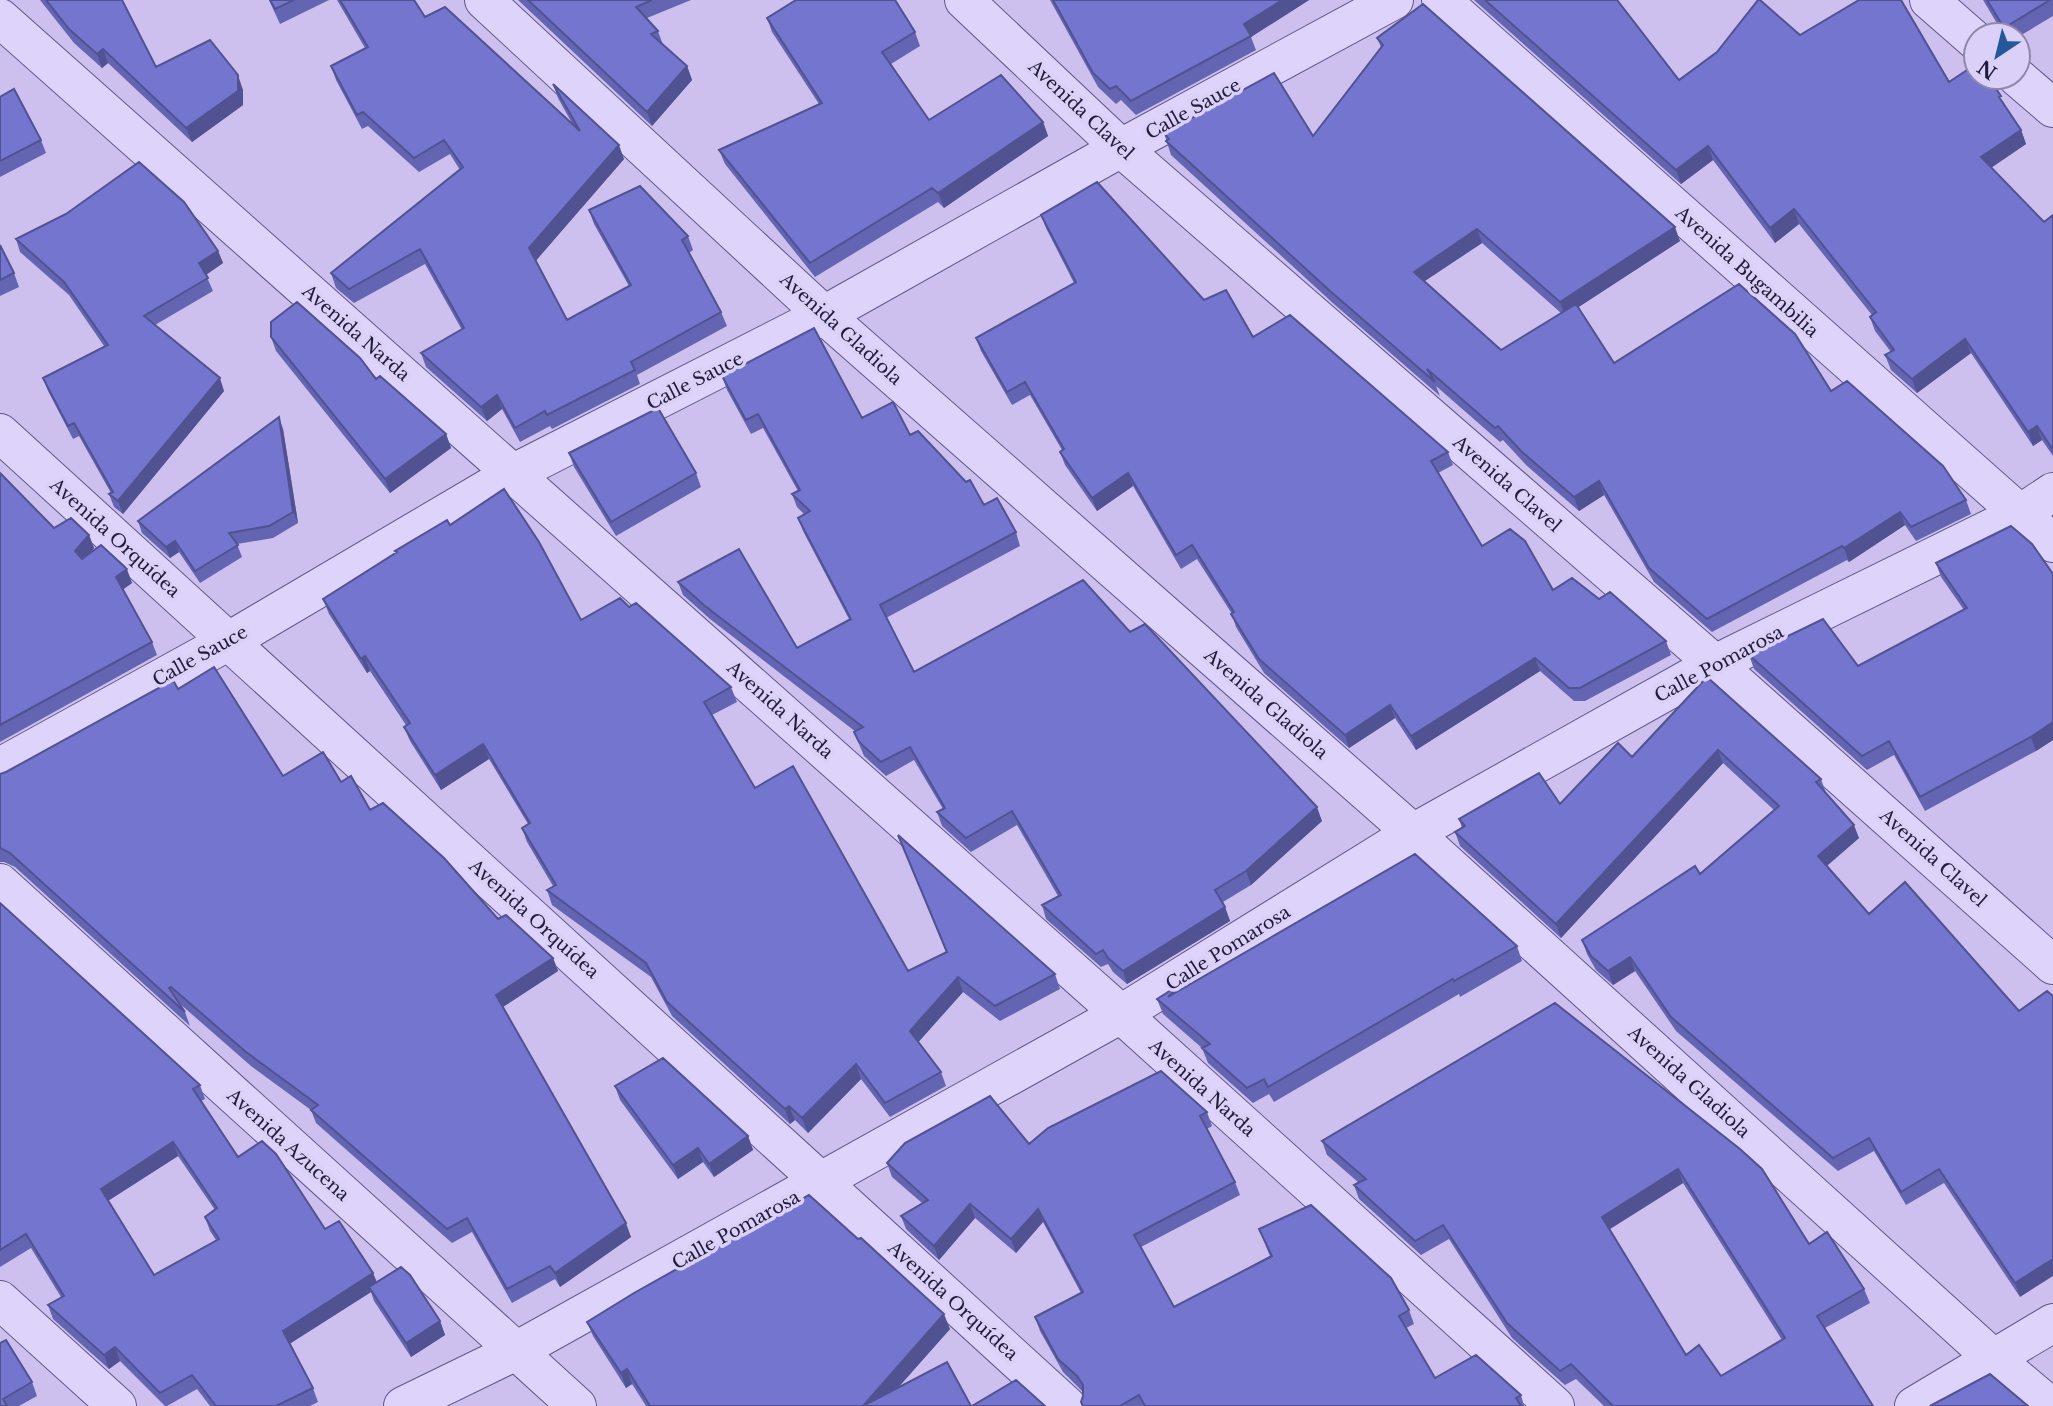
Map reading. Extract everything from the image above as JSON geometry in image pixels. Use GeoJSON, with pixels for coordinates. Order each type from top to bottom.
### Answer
{"type":"FeatureCollection","features":[{"type":"Feature","properties":{"kind":"street","name":"Avenida Gladiola"},"geometry":{"type":"LineString","coordinates":[[484,0],[824,315],[1413,832],[2050,1406]]}},
{"type":"Feature","properties":{"kind":"street","name":"Avenida Clavel"},"geometry":{"type":"LineString","coordinates":[[964,0],[1121,148],[1715,664],[2053,965]]}},
{"type":"Feature","properties":{"kind":"street","name":"Calle Sauce"},"geometry":{"type":"LineString","coordinates":[[0,767],[229,641],[514,473],[824,315],[1121,148],[1394,0]]}},
{"type":"Feature","properties":{"kind":"street","name":"Avenida Bugambilia"},"geometry":{"type":"LineString","coordinates":[[1441,0],[2053,543]]}},
{"type":"Feature","properties":{"kind":"street"},"geometry":{"type":"LineString","coordinates":[[1929,0],[1962,29]]}},
{"type":"Feature","properties":{"kind":"street","name":"Avenida Narda"},"geometry":{"type":"LineString","coordinates":[[0,18],[1121,1014],[1555,1406]]}},
{"type":"Feature","properties":{"kind":"street"},"geometry":{"type":"LineString","coordinates":[[2032,90],[2053,108]]}},
{"type":"Feature","properties":{"kind":"street","name":"Avenida Orquídea"},"geometry":{"type":"LineString","coordinates":[[0,433],[1067,1406]]}},
{"type":"Feature","properties":{"kind":"street","name":"Calle Pomarosa"},"geometry":{"type":"LineString","coordinates":[[403,1406],[516,1351],[1121,1014],[1413,832],[1715,664],[2020,514],[2053,492]]}},
{"type":"Feature","properties":{"kind":"street","name":"Avenida Azucena"},"geometry":{"type":"LineString","coordinates":[[0,883],[577,1406]]}},
{"type":"Feature","properties":{"kind":"street"},"geometry":{"type":"LineString","coordinates":[[0,1300],[117,1406]]}},
{"type":"Feature","properties":{"kind":"street"},"geometry":{"type":"LineString","coordinates":[[1914,1406],[2053,1323]]}},
{"type":"Feature","properties":{"kind":"building"},"geometry":{"type":"Polygon","coordinates":[[[46,0],[122,0],[156,67],[210,40],[238,75],[238,91],[186,128],[103,49],[97,54],[69,29],[46,0]]]}},
{"type":"Feature","properties":{"kind":"building"},"geometry":{"type":"Polygon","coordinates":[[[270,0],[294,0],[275,9],[270,0]]]}},
{"type":"Feature","properties":{"kind":"building"},"geometry":{"type":"Polygon","coordinates":[[[340,0],[414,0],[425,17],[445,7],[580,131],[553,84],[619,145],[529,248],[567,320],[631,285],[589,210],[640,186],[688,236],[682,240],[721,312],[631,362],[635,370],[547,415],[545,411],[515,428],[497,395],[481,407],[421,353],[464,328],[420,249],[349,289],[331,273],[463,167],[444,140],[414,158],[363,112],[357,115],[331,66],[368,47],[340,0]]]}},
{"type":"Feature","properties":{"kind":"building"},"geometry":{"type":"Polygon","coordinates":[[[528,0],[652,0],[636,7],[658,31],[651,34],[687,66],[647,112],[528,0]]]}},
{"type":"Feature","properties":{"kind":"building"},"geometry":{"type":"Polygon","coordinates":[[[796,0],[895,0],[915,32],[882,52],[929,120],[1001,75],[1043,122],[938,193],[932,188],[810,263],[719,150],[822,103],[767,18],[796,0]]]}},
{"type":"Feature","properties":{"kind":"building"},"geometry":{"type":"Polygon","coordinates":[[[1053,0],[1282,0],[1244,24],[1251,36],[1131,101],[1116,86],[1110,89],[1093,73],[1053,0]]]}},
{"type":"Feature","properties":{"kind":"building"},"geometry":{"type":"Polygon","coordinates":[[[1485,0],[1617,0],[1679,80],[1717,52],[1758,0],[1800,35],[1859,0],[1901,0],[1949,82],[1962,73],[1962,91],[1998,91],[2021,130],[1981,157],[2044,222],[2053,215],[2053,450],[2037,426],[2028,432],[1965,339],[1912,379],[1885,355],[1894,350],[1870,317],[1876,312],[1794,209],[1770,228],[1708,146],[1676,170],[1485,0]]]}},
{"type":"Feature","properties":{"kind":"building"},"geometry":{"type":"Polygon","coordinates":[[[1987,0],[2050,0],[2016,21],[2000,21],[1987,0]]]}},
{"type":"Feature","properties":{"kind":"building"},"geometry":{"type":"Polygon","coordinates":[[[1423,4],[1675,227],[1560,302],[1477,229],[1414,272],[1501,350],[1576,304],[1614,363],[1739,284],[1795,334],[1831,391],[1847,381],[1943,466],[1966,500],[1911,527],[1900,512],[1844,548],[1842,546],[1707,619],[1649,568],[1599,481],[1574,497],[1521,451],[1498,426],[1495,428],[1427,369],[1435,382],[1330,291],[1166,141],[1169,139],[1164,133],[1274,73],[1313,136],[1383,45],[1377,38],[1423,4]]]}},
{"type":"Feature","properties":{"kind":"building"},"geometry":{"type":"Polygon","coordinates":[[[14,89],[41,140],[0,161],[0,97],[14,89]]]}},
{"type":"Feature","properties":{"kind":"building"},"geometry":{"type":"Polygon","coordinates":[[[139,162],[184,202],[218,251],[199,263],[208,278],[144,316],[220,378],[118,501],[109,494],[113,492],[74,423],[68,426],[43,378],[108,345],[64,282],[16,239],[66,214],[139,162]]]}},
{"type":"Feature","properties":{"kind":"building"},"geometry":{"type":"Polygon","coordinates":[[[1097,182],[1204,300],[1226,290],[1253,337],[1290,315],[1448,452],[1431,461],[1482,546],[1510,529],[1525,541],[1553,590],[1572,578],[1599,599],[1610,592],[1666,641],[1580,688],[1569,688],[1535,658],[1411,736],[1390,705],[1345,735],[1259,659],[1231,614],[1234,612],[1192,545],[1176,555],[1128,473],[1092,498],[1060,452],[1064,449],[1025,382],[1007,392],[976,338],[1076,282],[1041,215],[1097,182]]]}},
{"type":"Feature","properties":{"kind":"building"},"geometry":{"type":"Polygon","coordinates":[[[0,245],[14,273],[0,280],[0,245]]]}},
{"type":"Feature","properties":{"kind":"building"},"geometry":{"type":"Polygon","coordinates":[[[297,302],[360,358],[376,379],[380,376],[446,434],[385,479],[271,337],[271,322],[297,302]]]}},
{"type":"Feature","properties":{"kind":"building"},"geometry":{"type":"Polygon","coordinates":[[[814,328],[862,418],[893,402],[910,435],[918,431],[966,482],[970,480],[984,505],[997,498],[1016,532],[880,605],[914,672],[1083,580],[1130,632],[1145,624],[1317,807],[1246,871],[1215,890],[1225,907],[1123,971],[1103,950],[1096,954],[1042,905],[1061,895],[1012,811],[966,838],[937,812],[945,808],[910,747],[881,762],[859,742],[854,732],[863,727],[705,606],[678,582],[739,549],[797,648],[851,619],[798,518],[810,511],[792,494],[800,490],[758,414],[746,420],[722,376],[814,328]]]}},
{"type":"Feature","properties":{"kind":"building"},"geometry":{"type":"Polygon","coordinates":[[[658,408],[696,473],[611,522],[569,453],[658,408]]]}},
{"type":"Feature","properties":{"kind":"building"},"geometry":{"type":"Polygon","coordinates":[[[279,417],[293,512],[269,526],[229,533],[238,545],[195,571],[175,541],[166,547],[138,521],[279,417]]]}},
{"type":"Feature","properties":{"kind":"building"},"geometry":{"type":"Polygon","coordinates":[[[0,473],[54,528],[71,518],[89,535],[75,551],[82,559],[101,545],[127,569],[116,577],[152,642],[0,725],[0,473]]]}},
{"type":"Feature","properties":{"kind":"building"},"geometry":{"type":"Polygon","coordinates":[[[504,489],[539,542],[581,620],[620,598],[629,607],[636,603],[731,687],[704,702],[755,788],[793,766],[908,971],[947,952],[898,835],[1055,974],[995,1006],[958,977],[910,1031],[941,1072],[885,1103],[856,1064],[802,1118],[789,1106],[785,1109],[667,1002],[646,963],[547,890],[556,885],[522,828],[530,823],[483,744],[435,775],[404,727],[410,723],[365,656],[361,659],[323,599],[397,552],[395,551],[447,520],[450,525],[504,489]]]}},
{"type":"Feature","properties":{"kind":"building"},"geometry":{"type":"Polygon","coordinates":[[[2011,526],[2032,544],[2053,574],[2053,722],[2031,737],[1920,797],[1889,741],[1862,756],[1749,655],[1823,619],[1858,666],[1967,608],[1936,563],[2011,526]]]}},
{"type":"Feature","properties":{"kind":"building"},"geometry":{"type":"Polygon","coordinates":[[[214,667],[283,776],[323,752],[341,782],[351,776],[370,810],[383,803],[444,858],[498,919],[506,915],[553,958],[496,995],[626,1223],[555,1273],[550,1266],[507,1289],[467,1218],[447,1229],[311,1110],[318,1105],[246,1052],[169,988],[185,1012],[10,853],[0,848],[0,774],[173,680],[178,689],[214,667]]]}},
{"type":"Feature","properties":{"kind":"building"},"geometry":{"type":"Polygon","coordinates":[[[1707,677],[1821,779],[1816,782],[1854,825],[1818,856],[1869,914],[1905,882],[2019,1011],[2047,991],[2053,996],[2053,1259],[2015,1283],[1939,1169],[1901,1192],[1869,1138],[1833,1158],[1671,1017],[1630,957],[1608,971],[1591,956],[1582,940],[1695,866],[1700,874],[1779,806],[1718,750],[1556,924],[1455,832],[1465,826],[1459,819],[1539,773],[1560,804],[1618,743],[1632,757],[1707,677]]]}},
{"type":"Feature","properties":{"kind":"building"},"geometry":{"type":"Polygon","coordinates":[[[1415,854],[1517,946],[1454,981],[1453,979],[1268,1087],[1264,1079],[1247,1088],[1202,1048],[1210,1044],[1157,999],[1179,985],[1168,997],[1415,854]]]}},
{"type":"Feature","properties":{"kind":"building"},"geometry":{"type":"Polygon","coordinates":[[[0,903],[200,1085],[193,1089],[238,1157],[262,1141],[276,1154],[325,1229],[339,1221],[373,1273],[283,1331],[313,1388],[276,1406],[216,1406],[192,1375],[160,1393],[115,1347],[104,1355],[48,1305],[64,1296],[26,1234],[0,1250],[0,903]],[[173,1142],[101,1189],[154,1275],[219,1239],[205,1217],[217,1208],[173,1142]]]}},
{"type":"Feature","properties":{"kind":"building"},"geometry":{"type":"Polygon","coordinates":[[[1555,1003],[1762,1169],[1809,1244],[1827,1232],[1864,1289],[1817,1316],[1873,1406],[1613,1406],[1571,1364],[1560,1371],[1507,1323],[1443,1225],[1415,1241],[1354,1185],[1366,1179],[1322,1141],[1555,1003]],[[1678,1169],[1602,1217],[1686,1355],[1699,1345],[1721,1376],[1785,1338],[1678,1169]]]}},
{"type":"Feature","properties":{"kind":"building"},"geometry":{"type":"Polygon","coordinates":[[[663,1058],[748,1136],[709,1164],[698,1148],[673,1165],[615,1086],[663,1058]]]}},
{"type":"Feature","properties":{"kind":"building"},"geometry":{"type":"Polygon","coordinates":[[[1161,1071],[1207,1112],[1200,1116],[1235,1182],[1134,1235],[1174,1307],[1272,1256],[1259,1229],[1311,1205],[1391,1278],[1409,1310],[1399,1316],[1435,1378],[1476,1355],[1521,1395],[1516,1398],[1521,1406],[1145,1406],[1139,1395],[1120,1406],[1083,1406],[1083,1385],[1058,1359],[1035,1317],[1083,1292],[1038,1209],[1011,1239],[970,1204],[934,1246],[901,1216],[928,1200],[887,1163],[905,1143],[990,1096],[1029,1144],[1048,1128],[1161,1071]]]}},
{"type":"Feature","properties":{"kind":"building"},"geometry":{"type":"Polygon","coordinates":[[[809,1195],[858,1239],[861,1238],[944,1314],[863,1406],[650,1406],[627,1369],[621,1373],[587,1322],[809,1195]]]}},
{"type":"Feature","properties":{"kind":"building"},"geometry":{"type":"Polygon","coordinates":[[[401,1267],[410,1275],[440,1321],[406,1343],[369,1287],[401,1267]]]}},
{"type":"Feature","properties":{"kind":"building"},"geometry":{"type":"Polygon","coordinates":[[[6,1340],[32,1382],[3,1399],[7,1406],[0,1406],[0,1343],[6,1340]]]}},
{"type":"Feature","properties":{"kind":"building"},"geometry":{"type":"Polygon","coordinates":[[[947,1362],[971,1406],[863,1406],[947,1362]]]}},
{"type":"Feature","properties":{"kind":"building"},"geometry":{"type":"Polygon","coordinates":[[[1990,1374],[2028,1406],[1930,1406],[1990,1374]]]}},
{"type":"Feature","properties":{"kind":"building"},"geometry":{"type":"Polygon","coordinates":[[[1016,1380],[1045,1406],[972,1406],[1016,1380]]]}}]}
